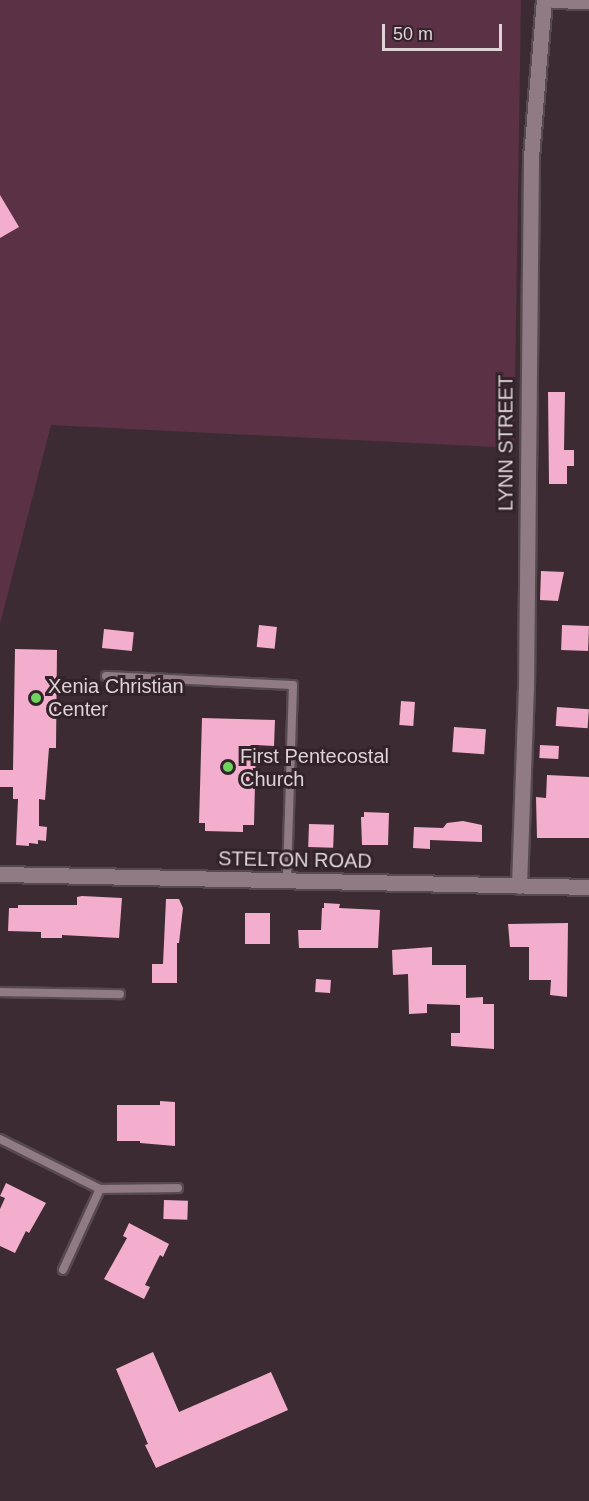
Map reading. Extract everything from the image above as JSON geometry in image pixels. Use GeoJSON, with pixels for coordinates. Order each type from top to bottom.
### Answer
{"type":"FeatureCollection","features":[{"type":"Feature","properties":{"kind":"street","name":"LYNN STREET"},"geometry":{"type":"LineString","coordinates":[[519,886],[526,690],[530,178],[544,0]]}},
{"type":"Feature","properties":{"kind":"street"},"geometry":{"type":"LineString","coordinates":[[553,0],[589,1]]}},
{"type":"Feature","properties":{"kind":"street","name":"STELTON ROAD"},"geometry":{"type":"LineString","coordinates":[[0,874],[589,887]]}},
{"type":"Feature","properties":{"kind":"lane"},"geometry":{"type":"LineString","coordinates":[[106,676],[293,685],[287,881]]}},
{"type":"Feature","properties":{"kind":"lane"},"geometry":{"type":"LineString","coordinates":[[0,992],[120,994]]}},
{"type":"Feature","properties":{"kind":"lane"},"geometry":{"type":"LineString","coordinates":[[0,1139],[100,1189],[178,1188]]}},
{"type":"Feature","properties":{"kind":"lane"},"geometry":{"type":"LineString","coordinates":[[63,1270],[100,1189]]}},
{"type":"Feature","properties":{"kind":"shaded area"},"geometry":{"type":"Polygon","coordinates":[[[0,0],[521,0],[514,448],[51,425],[0,624],[0,0]]]}},
{"type":"Feature","properties":{"kind":"building"},"geometry":{"type":"Polygon","coordinates":[[[0,195],[19,227],[0,238],[0,195]]]}},
{"type":"Feature","properties":{"kind":"building"},"geometry":{"type":"Polygon","coordinates":[[[548,392],[565,392],[564,450],[574,450],[574,466],[567,466],[567,484],[549,484],[548,392]]]}},
{"type":"Feature","properties":{"kind":"building"},"geometry":{"type":"Polygon","coordinates":[[[541,571],[564,572],[558,601],[540,600],[541,571]]]}},
{"type":"Feature","properties":{"kind":"building"},"geometry":{"type":"Polygon","coordinates":[[[259,625],[277,627],[275,649],[257,647],[259,625]]]}},
{"type":"Feature","properties":{"kind":"building"},"geometry":{"type":"Polygon","coordinates":[[[562,625],[589,626],[588,651],[561,650],[562,625]]]}},
{"type":"Feature","properties":{"kind":"building"},"geometry":{"type":"Polygon","coordinates":[[[104,629],[134,632],[132,651],[102,648],[104,629]]]}},
{"type":"Feature","properties":{"kind":"building","name":"Xenia Christian Center"},"geometry":{"type":"Polygon","coordinates":[[[15,649],[57,650],[56,748],[49,748],[45,800],[39,799],[39,826],[47,827],[46,841],[38,840],[38,844],[29,843],[29,846],[16,845],[18,799],[13,799],[13,787],[0,787],[0,770],[13,770],[15,649]]]}},
{"type":"Feature","properties":{"kind":"building"},"geometry":{"type":"Polygon","coordinates":[[[401,701],[415,702],[413,726],[399,725],[401,701]]]}},
{"type":"Feature","properties":{"kind":"building"},"geometry":{"type":"Polygon","coordinates":[[[557,707],[589,709],[588,728],[556,726],[557,707]]]}},
{"type":"Feature","properties":{"kind":"building","name":"First Pentecostal Church"},"geometry":{"type":"Polygon","coordinates":[[[202,718],[275,720],[274,746],[256,745],[254,825],[243,825],[243,832],[205,831],[205,823],[199,823],[202,718]]]}},
{"type":"Feature","properties":{"kind":"building"},"geometry":{"type":"Polygon","coordinates":[[[454,727],[486,729],[484,754],[452,752],[454,727]]]}},
{"type":"Feature","properties":{"kind":"building"},"geometry":{"type":"Polygon","coordinates":[[[540,745],[559,746],[558,759],[539,758],[540,745]]]}},
{"type":"Feature","properties":{"kind":"building"},"geometry":{"type":"Polygon","coordinates":[[[547,775],[589,777],[589,838],[537,838],[536,797],[546,798],[547,775]]]}},
{"type":"Feature","properties":{"kind":"building"},"geometry":{"type":"Polygon","coordinates":[[[364,812],[389,813],[388,845],[362,845],[361,817],[364,817],[364,812]]]}},
{"type":"Feature","properties":{"kind":"building"},"geometry":{"type":"Polygon","coordinates":[[[463,821],[482,825],[482,842],[430,840],[430,849],[413,848],[414,827],[443,828],[447,823],[463,821]]]}},
{"type":"Feature","properties":{"kind":"building"},"geometry":{"type":"Polygon","coordinates":[[[309,824],[334,825],[333,848],[308,847],[309,824]]]}},
{"type":"Feature","properties":{"kind":"building"},"geometry":{"type":"Polygon","coordinates":[[[77,897],[122,898],[119,938],[62,935],[62,938],[41,938],[41,932],[8,931],[9,908],[18,908],[18,905],[77,905],[77,897]]]}},
{"type":"Feature","properties":{"kind":"building"},"geometry":{"type":"Polygon","coordinates":[[[166,899],[179,899],[183,908],[179,943],[177,943],[177,983],[152,983],[152,964],[163,964],[166,899]]]}},
{"type":"Feature","properties":{"kind":"building"},"geometry":{"type":"Polygon","coordinates":[[[324,903],[340,904],[339,908],[380,910],[378,948],[299,948],[298,930],[321,930],[324,903]]]}},
{"type":"Feature","properties":{"kind":"building"},"geometry":{"type":"Polygon","coordinates":[[[245,913],[270,913],[270,944],[245,944],[245,913]]]}},
{"type":"Feature","properties":{"kind":"building"},"geometry":{"type":"Polygon","coordinates":[[[568,923],[567,997],[550,995],[551,980],[529,980],[529,947],[510,947],[508,924],[568,923]]]}},
{"type":"Feature","properties":{"kind":"building"},"geometry":{"type":"Polygon","coordinates":[[[432,947],[432,965],[466,965],[466,998],[483,997],[483,1004],[494,1004],[494,1049],[451,1046],[451,1033],[460,1033],[460,1005],[427,1004],[427,1013],[409,1014],[408,974],[393,975],[392,950],[432,947]]]}},
{"type":"Feature","properties":{"kind":"building"},"geometry":{"type":"Polygon","coordinates":[[[316,979],[331,980],[330,993],[315,992],[316,979]]]}},
{"type":"Feature","properties":{"kind":"building"},"geometry":{"type":"Polygon","coordinates":[[[160,1101],[175,1102],[175,1146],[140,1143],[140,1141],[117,1141],[117,1105],[160,1105],[160,1101]]]}},
{"type":"Feature","properties":{"kind":"building"},"geometry":{"type":"Polygon","coordinates":[[[6,1183],[46,1203],[29,1233],[26,1231],[15,1253],[0,1246],[0,1209],[5,1198],[0,1196],[6,1183]]]}},
{"type":"Feature","properties":{"kind":"building"},"geometry":{"type":"Polygon","coordinates":[[[164,1200],[188,1201],[187,1220],[163,1219],[164,1200]]]}},
{"type":"Feature","properties":{"kind":"building"},"geometry":{"type":"Polygon","coordinates":[[[129,1223],[169,1244],[163,1257],[160,1255],[145,1285],[150,1287],[144,1299],[104,1279],[127,1238],[123,1236],[129,1223]]]}},
{"type":"Feature","properties":{"kind":"building"},"geometry":{"type":"Polygon","coordinates":[[[153,1352],[179,1412],[271,1372],[288,1410],[156,1468],[116,1369],[153,1352]]]}},
{"type":"Feature","properties":{"kind":"place","name":"Xenia Christian Center"},"geometry":{"type":"Point","coordinates":[36,698]}},
{"type":"Feature","properties":{"kind":"place","name":"First Pentecostal Church"},"geometry":{"type":"Point","coordinates":[228,767]}}]}
